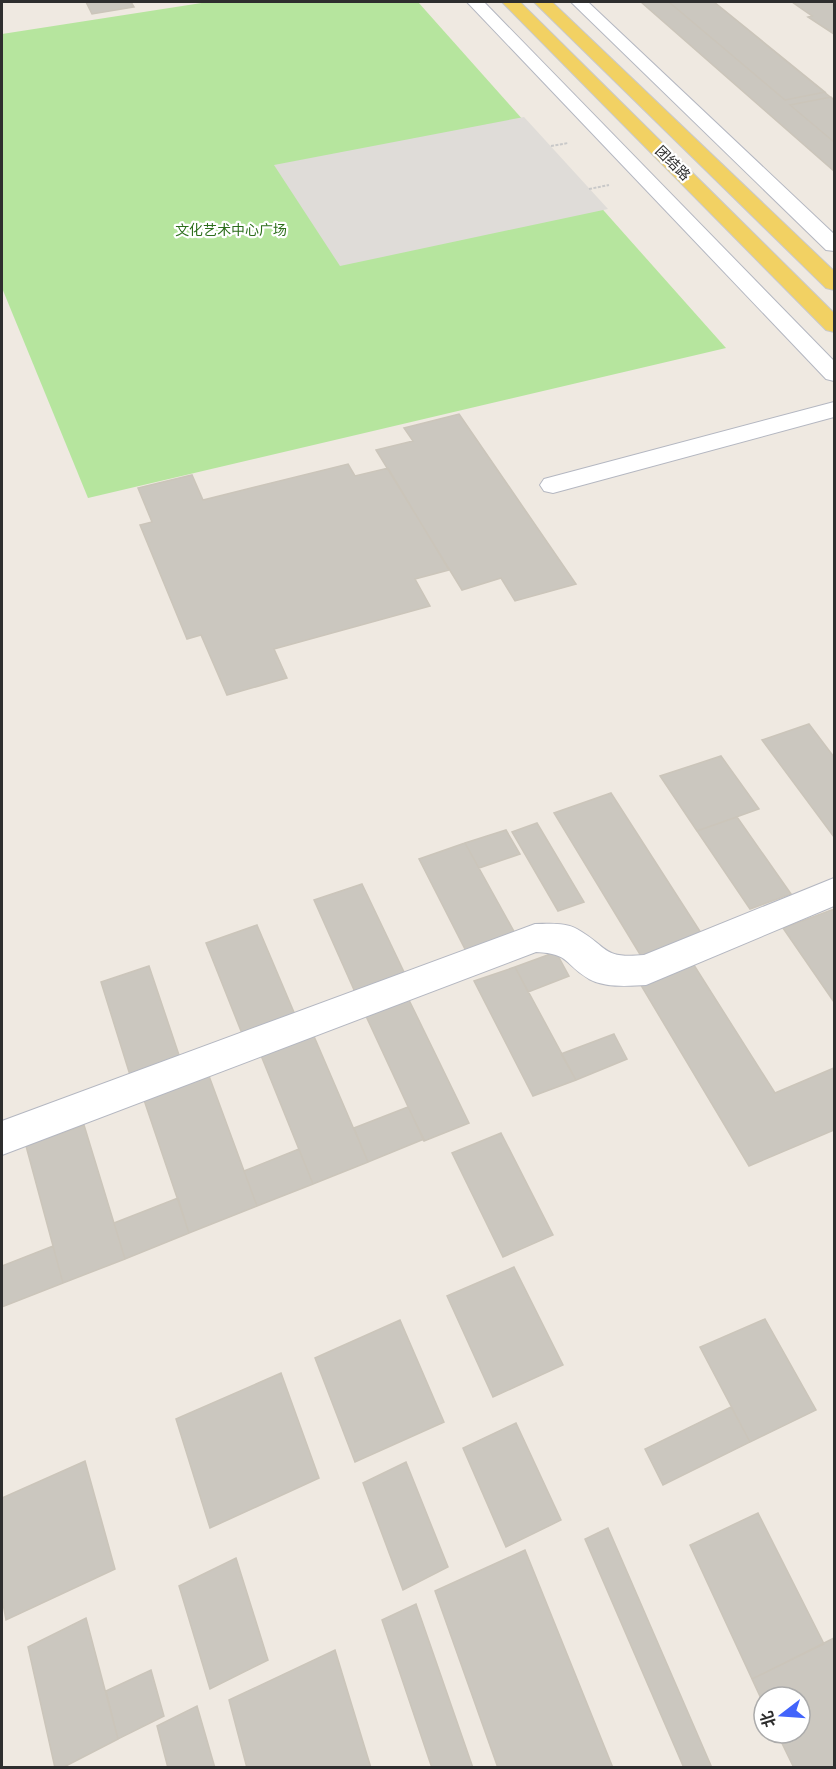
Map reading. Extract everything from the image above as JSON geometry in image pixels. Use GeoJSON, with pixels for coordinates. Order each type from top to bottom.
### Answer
{"type":"FeatureCollection","features":[{"type":"Feature","properties":{"kind":"main road","name":"团结路"},"geometry":{"type":"LineString","coordinates":[[511,2],[834,325]]}},
{"type":"Feature","properties":{"kind":"main road","name":"团结路"},"geometry":{"type":"LineString","coordinates":[[543,2],[834,283]]}},
{"type":"Feature","properties":{"kind":"street"},"geometry":{"type":"LineString","coordinates":[[475,2],[834,374]]}},
{"type":"Feature","properties":{"kind":"street"},"geometry":{"type":"LineString","coordinates":[[579,2],[834,245]]}},
{"type":"Feature","properties":{"kind":"street"},"geometry":{"type":"LineString","coordinates":[[554,485],[834,409]]}},
{"type":"Feature","properties":{"kind":"street"},"geometry":{"type":"LineString","coordinates":[[2,1137],[535,938],[565,939],[601,969],[624,972],[646,970],[834,892]]}},
{"type":"Feature","properties":{"kind":"green space","name":"文化艺术中心广场"},"geometry":{"type":"Polygon","coordinates":[[[208,2],[418,2],[726,348],[88,498],[2,288],[2,34],[208,2]]]}},
{"type":"Feature","properties":{"kind":"shaded area"},"geometry":{"type":"Polygon","coordinates":[[[524,117],[608,209],[340,266],[274,165],[524,117]]]}},
{"type":"Feature","properties":{"kind":"building"},"geometry":{"type":"Polygon","coordinates":[[[86,2],[131,2],[134,7],[92,14],[86,2]]]}},
{"type":"Feature","properties":{"kind":"building"},"geometry":{"type":"Polygon","coordinates":[[[641,2],[714,2],[834,100],[834,171],[641,2]]]}},
{"type":"Feature","properties":{"kind":"building"},"geometry":{"type":"Polygon","coordinates":[[[669,2],[714,2],[825,92],[785,100],[669,2]]]}},
{"type":"Feature","properties":{"kind":"building"},"geometry":{"type":"Polygon","coordinates":[[[792,2],[830,2],[834,5],[834,34],[808,17],[812,16],[792,2]]]}},
{"type":"Feature","properties":{"kind":"building"},"geometry":{"type":"Polygon","coordinates":[[[831,97],[834,100],[834,142],[790,105],[831,97]]]}},
{"type":"Feature","properties":{"kind":"building"},"geometry":{"type":"Polygon","coordinates":[[[459,414],[576,584],[515,601],[501,578],[462,590],[376,450],[413,441],[404,428],[459,414]]]}},
{"type":"Feature","properties":{"kind":"building"},"geometry":{"type":"Polygon","coordinates":[[[348,464],[355,476],[388,468],[449,570],[415,579],[430,606],[274,649],[287,678],[227,695],[201,635],[187,639],[140,525],[152,522],[138,488],[192,475],[203,500],[348,464]]]}},
{"type":"Feature","properties":{"kind":"building"},"geometry":{"type":"Polygon","coordinates":[[[809,724],[834,757],[834,837],[762,740],[809,724]]]}},
{"type":"Feature","properties":{"kind":"building"},"geometry":{"type":"Polygon","coordinates":[[[721,756],[759,809],[697,831],[660,776],[721,756]]]}},
{"type":"Feature","properties":{"kind":"building"},"geometry":{"type":"Polygon","coordinates":[[[611,793],[701,933],[641,956],[554,813],[611,793]]]}},
{"type":"Feature","properties":{"kind":"building"},"geometry":{"type":"Polygon","coordinates":[[[737,817],[791,894],[750,909],[697,831],[737,817]]]}},
{"type":"Feature","properties":{"kind":"building"},"geometry":{"type":"Polygon","coordinates":[[[537,823],[584,902],[558,911],[512,832],[537,823]]]}},
{"type":"Feature","properties":{"kind":"building"},"geometry":{"type":"Polygon","coordinates":[[[506,830],[520,854],[479,868],[465,843],[506,830]]]}},
{"type":"Feature","properties":{"kind":"building"},"geometry":{"type":"Polygon","coordinates":[[[465,843],[516,935],[467,953],[419,859],[465,843]]]}},
{"type":"Feature","properties":{"kind":"building"},"geometry":{"type":"Polygon","coordinates":[[[362,884],[405,974],[355,992],[314,900],[362,884]]]}},
{"type":"Feature","properties":{"kind":"building"},"geometry":{"type":"Polygon","coordinates":[[[834,909],[834,1002],[783,928],[834,909]]]}},
{"type":"Feature","properties":{"kind":"building"},"geometry":{"type":"Polygon","coordinates":[[[257,925],[296,1017],[243,1036],[206,943],[257,925]]]}},
{"type":"Feature","properties":{"kind":"building"},"geometry":{"type":"Polygon","coordinates":[[[556,952],[569,976],[528,992],[515,967],[556,952]]]}},
{"type":"Feature","properties":{"kind":"building"},"geometry":{"type":"Polygon","coordinates":[[[692,962],[775,1093],[834,1068],[834,1130],[749,1166],[639,982],[692,962]]]}},
{"type":"Feature","properties":{"kind":"building"},"geometry":{"type":"Polygon","coordinates":[[[149,966],[180,1058],[130,1075],[101,982],[149,966]]]}},
{"type":"Feature","properties":{"kind":"building"},"geometry":{"type":"Polygon","coordinates":[[[515,967],[576,1080],[533,1096],[474,981],[515,967]]]}},
{"type":"Feature","properties":{"kind":"building"},"geometry":{"type":"Polygon","coordinates":[[[408,998],[469,1123],[424,1141],[365,1014],[408,998]]]}},
{"type":"Feature","properties":{"kind":"building"},"geometry":{"type":"Polygon","coordinates":[[[313,1034],[368,1162],[313,1184],[260,1053],[313,1034]]]}},
{"type":"Feature","properties":{"kind":"building"},"geometry":{"type":"Polygon","coordinates":[[[614,1034],[627,1059],[576,1080],[561,1054],[614,1034]]]}},
{"type":"Feature","properties":{"kind":"building"},"geometry":{"type":"Polygon","coordinates":[[[209,1076],[257,1206],[189,1233],[144,1100],[209,1076]]]}},
{"type":"Feature","properties":{"kind":"building"},"geometry":{"type":"Polygon","coordinates":[[[408,1107],[424,1139],[368,1162],[354,1128],[408,1107]]]}},
{"type":"Feature","properties":{"kind":"building"},"geometry":{"type":"Polygon","coordinates":[[[84,1125],[125,1259],[63,1283],[26,1146],[84,1125]]]}},
{"type":"Feature","properties":{"kind":"building"},"geometry":{"type":"Polygon","coordinates":[[[501,1133],[553,1235],[503,1257],[452,1153],[501,1133]]]}},
{"type":"Feature","properties":{"kind":"building"},"geometry":{"type":"Polygon","coordinates":[[[299,1149],[313,1184],[257,1206],[244,1171],[299,1149]]]}},
{"type":"Feature","properties":{"kind":"building"},"geometry":{"type":"Polygon","coordinates":[[[178,1198],[189,1233],[125,1259],[114,1223],[178,1198]]]}},
{"type":"Feature","properties":{"kind":"building"},"geometry":{"type":"Polygon","coordinates":[[[53,1246],[63,1283],[2,1307],[2,1266],[53,1246]]]}},
{"type":"Feature","properties":{"kind":"building"},"geometry":{"type":"Polygon","coordinates":[[[514,1267],[563,1365],[493,1397],[447,1296],[514,1267]]]}},
{"type":"Feature","properties":{"kind":"building"},"geometry":{"type":"Polygon","coordinates":[[[765,1319],[816,1410],[750,1442],[700,1347],[765,1319]]]}},
{"type":"Feature","properties":{"kind":"building"},"geometry":{"type":"Polygon","coordinates":[[[400,1320],[444,1422],[355,1462],[315,1358],[400,1320]]]}},
{"type":"Feature","properties":{"kind":"building"},"geometry":{"type":"Polygon","coordinates":[[[281,1373],[319,1478],[210,1528],[176,1419],[281,1373]]]}},
{"type":"Feature","properties":{"kind":"building"},"geometry":{"type":"Polygon","coordinates":[[[731,1407],[750,1442],[663,1485],[645,1449],[731,1407]]]}},
{"type":"Feature","properties":{"kind":"building"},"geometry":{"type":"Polygon","coordinates":[[[516,1423],[561,1520],[506,1547],[463,1448],[516,1423]]]}},
{"type":"Feature","properties":{"kind":"building"},"geometry":{"type":"Polygon","coordinates":[[[85,1461],[115,1569],[6,1620],[2,1598],[2,1498],[85,1461]]]}},
{"type":"Feature","properties":{"kind":"building"},"geometry":{"type":"Polygon","coordinates":[[[406,1462],[448,1567],[403,1590],[363,1483],[406,1462]]]}},
{"type":"Feature","properties":{"kind":"building"},"geometry":{"type":"Polygon","coordinates":[[[758,1513],[824,1644],[752,1679],[690,1545],[758,1513]]]}},
{"type":"Feature","properties":{"kind":"building"},"geometry":{"type":"Polygon","coordinates":[[[608,1528],[712,1768],[684,1768],[585,1539],[608,1528]]]}},
{"type":"Feature","properties":{"kind":"building"},"geometry":{"type":"Polygon","coordinates":[[[525,1550],[613,1768],[498,1768],[435,1591],[525,1550]]]}},
{"type":"Feature","properties":{"kind":"building"},"geometry":{"type":"Polygon","coordinates":[[[236,1558],[268,1660],[210,1689],[179,1586],[236,1558]]]}},
{"type":"Feature","properties":{"kind":"building"},"geometry":{"type":"Polygon","coordinates":[[[416,1604],[473,1768],[432,1768],[382,1620],[416,1604]]]}},
{"type":"Feature","properties":{"kind":"building"},"geometry":{"type":"Polygon","coordinates":[[[86,1618],[118,1739],[62,1768],[55,1768],[28,1647],[86,1618]]]}},
{"type":"Feature","properties":{"kind":"building"},"geometry":{"type":"Polygon","coordinates":[[[834,1638],[834,1768],[794,1768],[783,1745],[812,1745],[812,1685],[755,1685],[752,1679],[834,1638]]]}},
{"type":"Feature","properties":{"kind":"building"},"geometry":{"type":"Polygon","coordinates":[[[335,1650],[371,1768],[247,1768],[229,1700],[335,1650]]]}},
{"type":"Feature","properties":{"kind":"building"},"geometry":{"type":"Polygon","coordinates":[[[151,1670],[164,1716],[118,1739],[106,1691],[151,1670]]]}},
{"type":"Feature","properties":{"kind":"building"},"geometry":{"type":"Polygon","coordinates":[[[197,1706],[215,1768],[168,1768],[157,1726],[197,1706]]]}}]}
